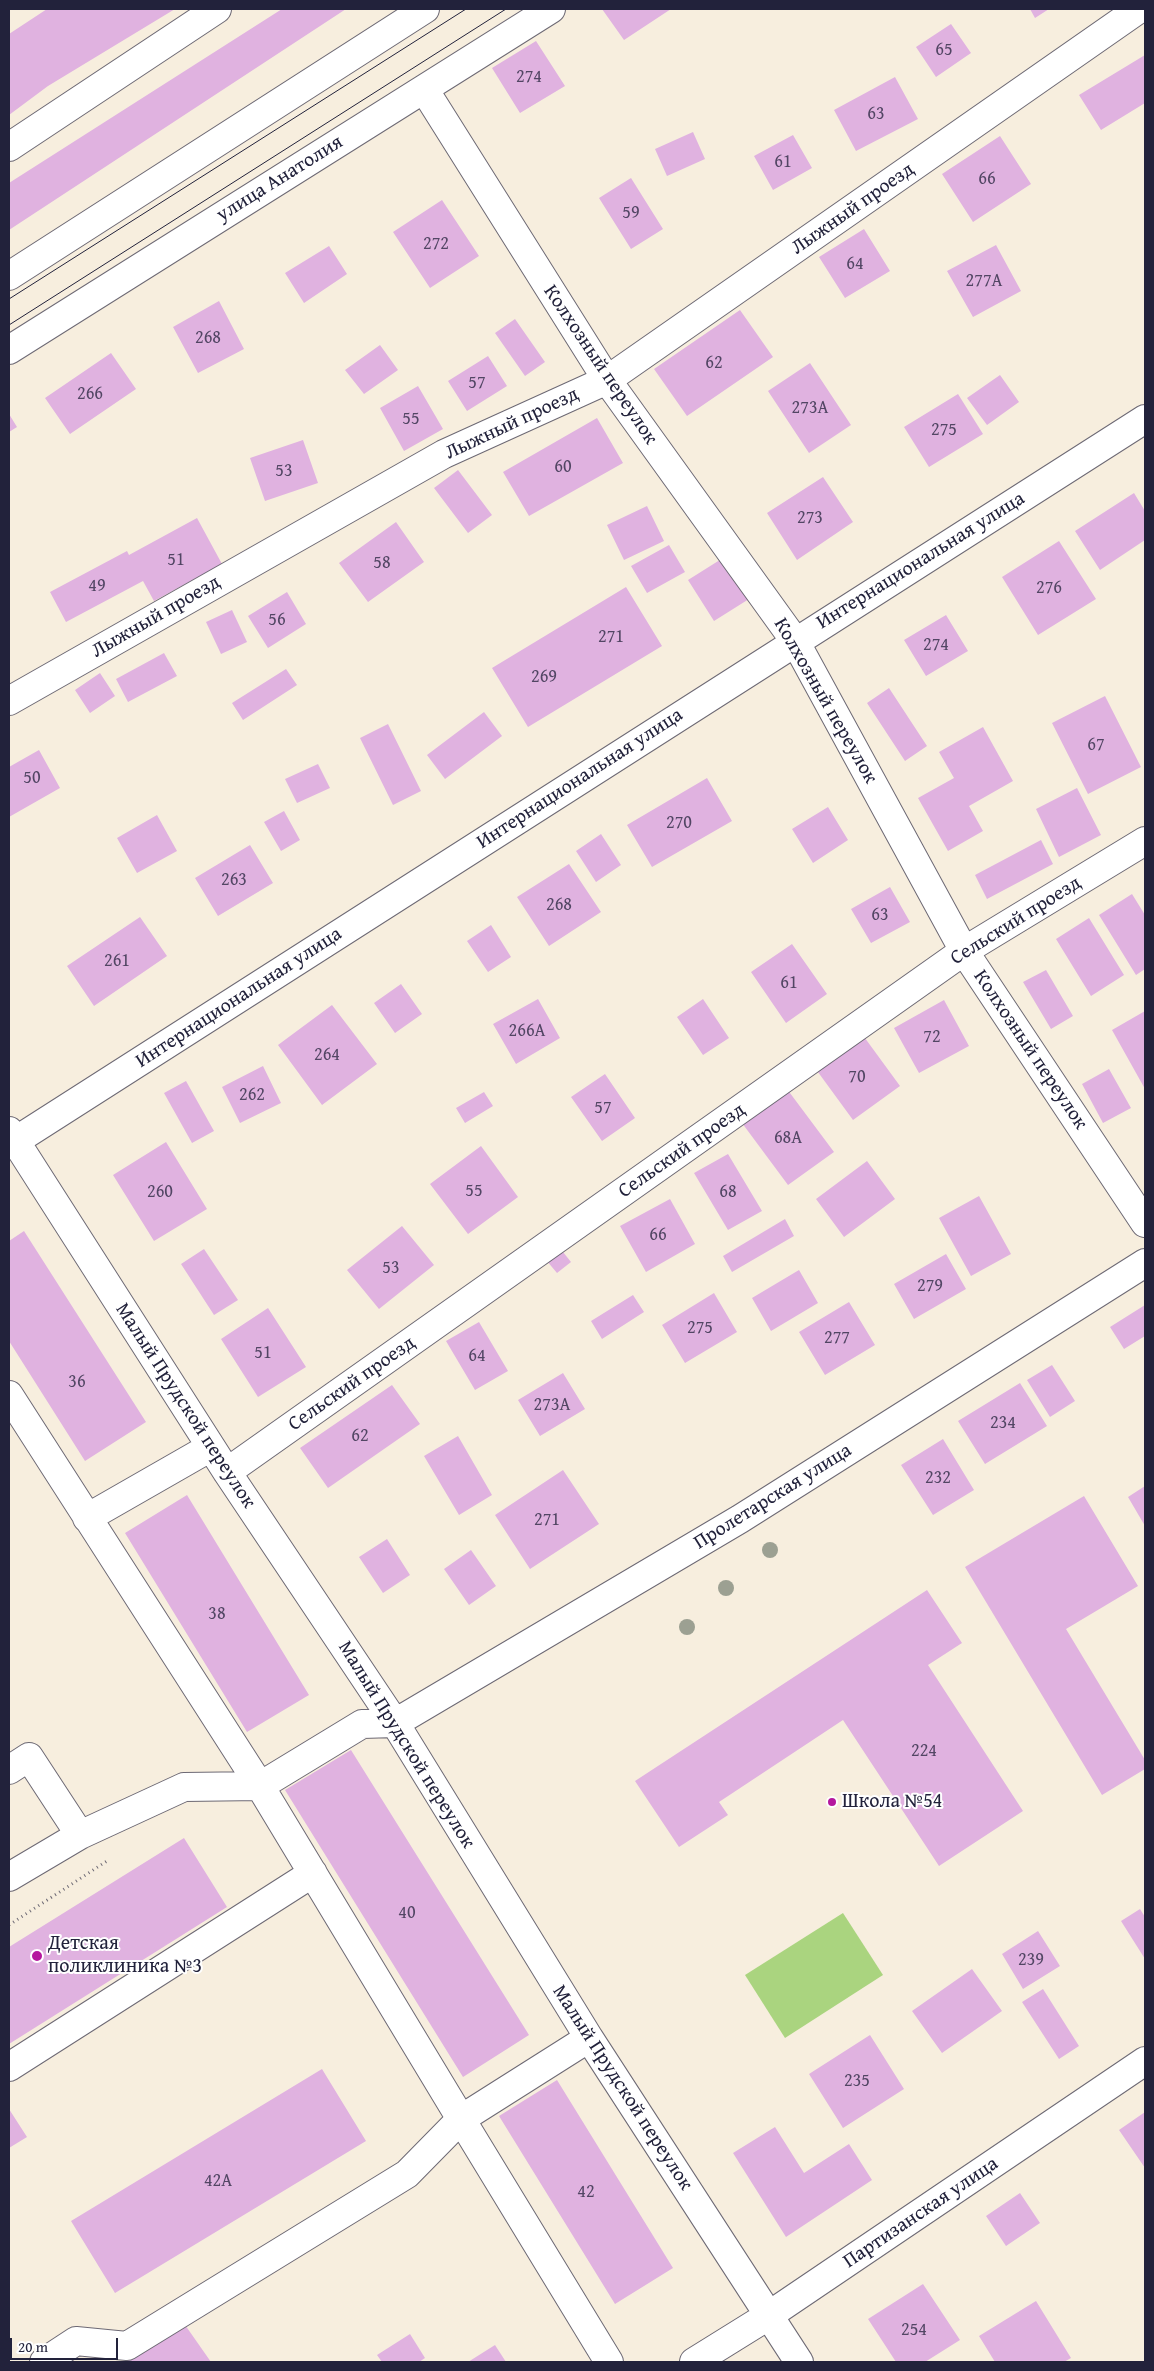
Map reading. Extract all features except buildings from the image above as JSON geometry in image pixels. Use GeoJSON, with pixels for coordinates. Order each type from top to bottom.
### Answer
{"type":"FeatureCollection","features":[{"type":"Feature","properties":{"kind":"street"},"geometry":{"type":"LineString","coordinates":[[9,147],[217,9]]}},
{"type":"Feature","properties":{"kind":"street"},"geometry":{"type":"LineString","coordinates":[[9,276],[425,9]]}},
{"type":"Feature","properties":{"kind":"street","name":"улица Анатолия"},"geometry":{"type":"LineString","coordinates":[[9,350],[551,9]]}},
{"type":"Feature","properties":{"kind":"street","name":"Лыжный проезд"},"geometry":{"type":"LineString","coordinates":[[9,701],[444,454],[607,380],[1139,9]]}},
{"type":"Feature","properties":{"kind":"street","name":"Колхозный переулок"},"geometry":{"type":"LineString","coordinates":[[424,89],[607,380],[795,641],[964,951],[1145,1223]]}},
{"type":"Feature","properties":{"kind":"street","name":"Интернациональная улица"},"geometry":{"type":"LineString","coordinates":[[11,1139],[1145,419]]}},
{"type":"Feature","properties":{"kind":"street","name":"Сельский проезд"},"geometry":{"type":"LineString","coordinates":[[227,1472],[964,951],[1145,841]]}},
{"type":"Feature","properties":{"kind":"street","name":"Малый Прудской переулок"},"geometry":{"type":"LineString","coordinates":[[11,1139],[227,1472],[395,1723],[589,2038],[798,2362]]}},
{"type":"Feature","properties":{"kind":"street","name":"Пролетарская улица"},"geometry":{"type":"LineString","coordinates":[[395,1723],[740,1519],[1145,1263]]}},
{"type":"Feature","properties":{"kind":"street"},"geometry":{"type":"LineString","coordinates":[[9,1395],[260,1786],[608,2362]]}},
{"type":"Feature","properties":{"kind":"street"},"geometry":{"type":"LineString","coordinates":[[87,1518],[211,1446]]}},
{"type":"Feature","properties":{"kind":"street"},"geometry":{"type":"LineString","coordinates":[[9,1877],[80,1835],[184,1787],[260,1786],[362,1724],[395,1723]]}},
{"type":"Feature","properties":{"kind":"street"},"geometry":{"type":"LineString","coordinates":[[9,1770],[29,1757],[80,1835]]}},
{"type":"Feature","properties":{"kind":"street"},"geometry":{"type":"LineString","coordinates":[[9,2067],[313,1873]]}},
{"type":"Feature","properties":{"kind":"street"},"geometry":{"type":"LineString","coordinates":[[44,2362],[76,2341],[127,2346],[407,2174],[461,2118],[589,2038]]}},
{"type":"Feature","properties":{"kind":"street","name":"Партизанская улица"},"geometry":{"type":"LineString","coordinates":[[694,2362],[768,2316],[1145,2061]]}},
{"type":"Feature","properties":{"kind":"green space"},"geometry":{"type":"Polygon","coordinates":[[[843,1913],[883,1975],[785,2038],[745,1975],[843,1913]]]}},
{"type":"Feature","properties":{"kind":"tram line"},"geometry":{"type":"LineString","coordinates":[[9,299],[466,9]]}},
{"type":"Feature","properties":{"kind":"tram line"},"geometry":{"type":"LineString","coordinates":[[9,325],[506,9]]}},
{"type":"Feature","properties":{"kind":"place","name":"Школа №54"},"geometry":{"type":"Point","coordinates":[832,1802]}},
{"type":"Feature","properties":{"kind":"place","name":"Детская поликлиника №3"},"geometry":{"type":"Point","coordinates":[37,1956]}}]}
